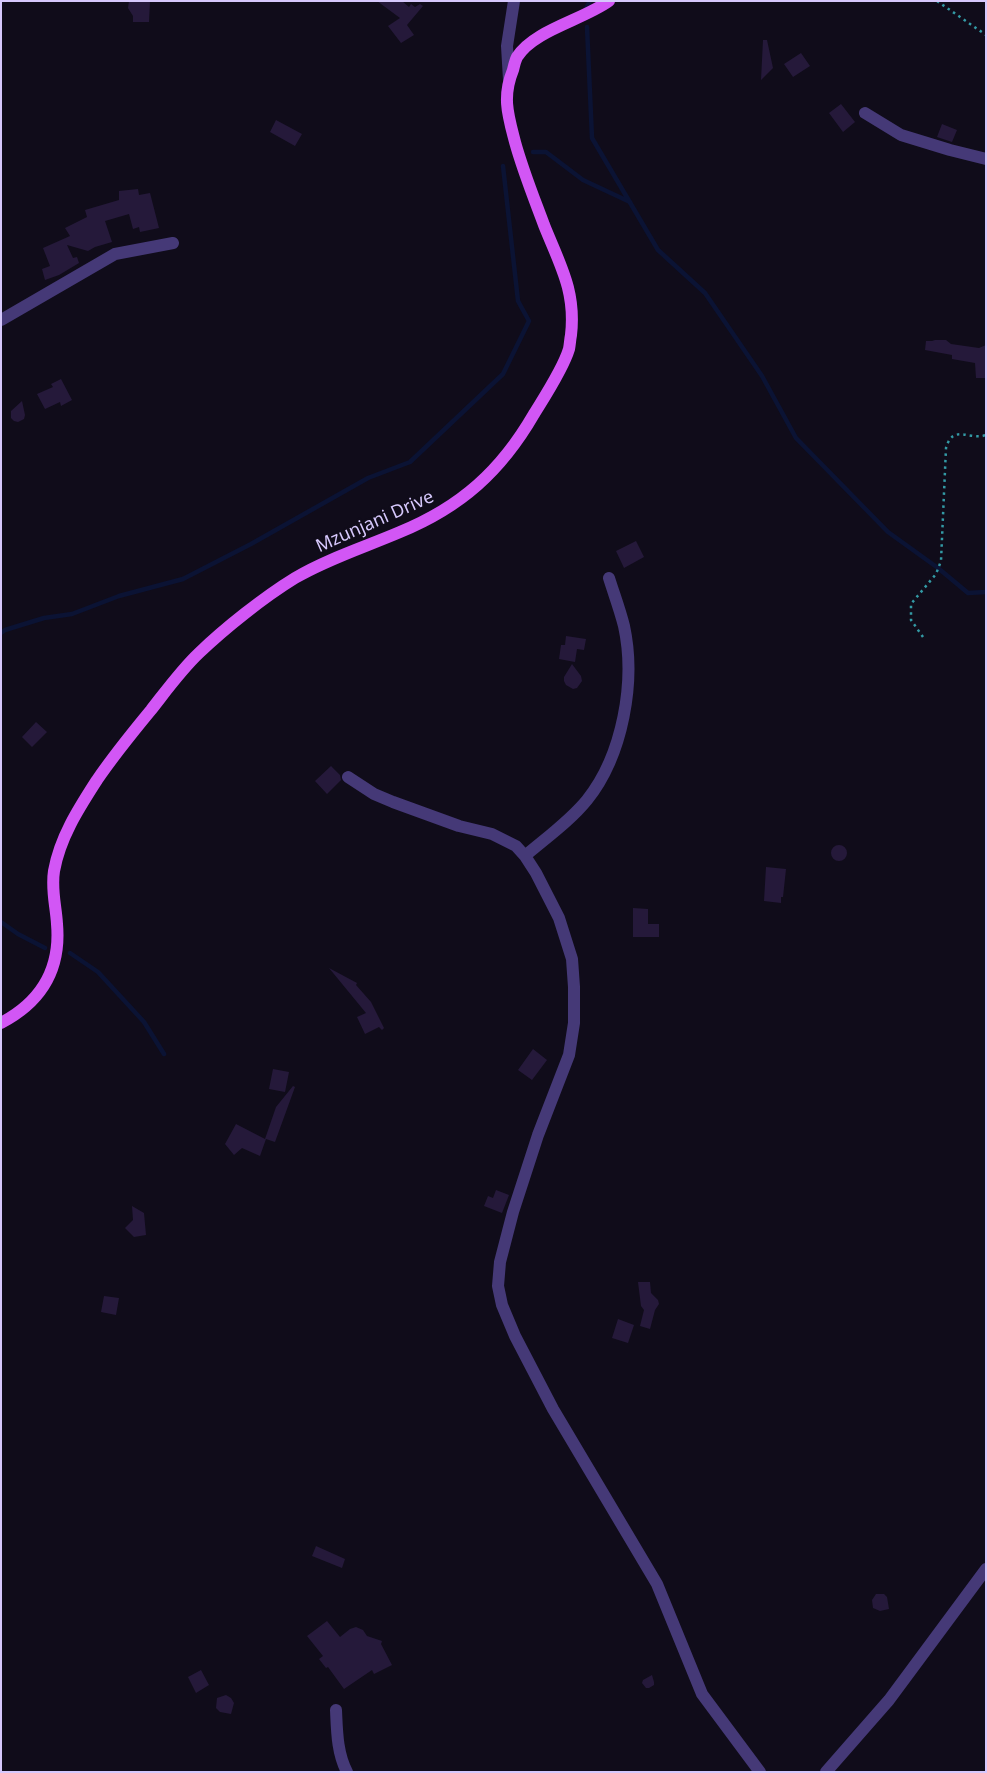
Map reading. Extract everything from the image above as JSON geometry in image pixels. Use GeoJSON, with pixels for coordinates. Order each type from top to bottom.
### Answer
{"type":"FeatureCollection","features":[{"type":"Feature","properties":{"kind":"main road","name":"Mzunjani Drive"},"geometry":{"type":"LineString","coordinates":[[1,1023],[18,1013],[44,988],[54,967],[58,925],[52,893],[54,871],[60,847],[75,815],[113,756],[197,654],[233,624],[296,578],[358,548],[427,520],[459,501],[489,475],[523,433],[553,382],[569,348],[573,319],[572,299],[566,277],[530,189],[508,115],[506,96],[509,80],[518,56],[534,40],[609,1]]}},
{"type":"Feature","properties":{"kind":"street"},"geometry":{"type":"LineString","coordinates":[[509,80],[507,46],[514,1]]}},
{"type":"Feature","properties":{"kind":"street"},"geometry":{"type":"LineString","coordinates":[[864,113],[900,135],[986,159]]}},
{"type":"Feature","properties":{"kind":"street"},"geometry":{"type":"LineString","coordinates":[[1,320],[115,254],[173,243]]}},
{"type":"Feature","properties":{"kind":"street"},"geometry":{"type":"LineString","coordinates":[[525,856],[577,811],[588,799],[599,782],[621,730],[627,698],[627,656],[624,626],[609,578]]}},
{"type":"Feature","properties":{"kind":"street"},"geometry":{"type":"LineString","coordinates":[[348,778],[374,794],[425,815],[492,834],[516,846],[536,873],[559,918],[572,959],[574,1023],[569,1055],[538,1135],[508,1229],[500,1262],[498,1286],[502,1305],[543,1392],[657,1584],[702,1694],[760,1772]]}},
{"type":"Feature","properties":{"kind":"street"},"geometry":{"type":"LineString","coordinates":[[826,1772],[889,1700],[986,1569]]}},
{"type":"Feature","properties":{"kind":"street"},"geometry":{"type":"LineString","coordinates":[[336,1710],[338,1740],[343,1765],[347,1772]]}},
{"type":"Feature","properties":{"kind":"path"},"geometry":{"type":"LineString","coordinates":[[937,1],[986,35]]}},
{"type":"Feature","properties":{"kind":"path"},"geometry":{"type":"LineString","coordinates":[[923,637],[911,620],[911,604],[936,574],[941,561],[946,448],[948,440],[955,435],[968,434],[979,438],[986,435]]}},
{"type":"Feature","properties":{"kind":"building"},"geometry":{"type":"Polygon","coordinates":[[[129,1],[150,1],[149,22],[133,22],[133,16],[128,8],[129,1]]]}},
{"type":"Feature","properties":{"kind":"building"},"geometry":{"type":"Polygon","coordinates":[[[377,1],[402,1],[409,7],[411,4],[415,7],[420,4],[423,6],[407,25],[414,35],[401,43],[388,26],[400,18],[377,1]]]}},
{"type":"Feature","properties":{"kind":"building"},"geometry":{"type":"Polygon","coordinates":[[[763,40],[767,40],[773,68],[761,80],[763,40]]]}},
{"type":"Feature","properties":{"kind":"building"},"geometry":{"type":"Polygon","coordinates":[[[801,53],[810,66],[793,77],[784,64],[801,53]]]}},
{"type":"Feature","properties":{"kind":"building"},"geometry":{"type":"Polygon","coordinates":[[[841,104],[855,122],[843,132],[829,113],[841,104]]]}},
{"type":"Feature","properties":{"kind":"building"},"geometry":{"type":"Polygon","coordinates":[[[276,120],[302,134],[295,146],[270,132],[276,120]]]}},
{"type":"Feature","properties":{"kind":"building"},"geometry":{"type":"Polygon","coordinates":[[[942,124],[957,130],[952,142],[937,137],[942,124]]]}},
{"type":"Feature","properties":{"kind":"building"},"geometry":{"type":"Polygon","coordinates":[[[138,189],[139,195],[150,193],[159,228],[140,232],[139,227],[133,229],[129,214],[105,221],[112,242],[88,251],[67,245],[73,258],[77,257],[79,263],[59,275],[45,280],[42,269],[50,266],[43,248],[70,236],[65,228],[87,217],[85,210],[119,200],[119,191],[138,189]]]}},
{"type":"Feature","properties":{"kind":"building"},"geometry":{"type":"Polygon","coordinates":[[[946,340],[951,344],[979,348],[986,345],[986,378],[976,378],[975,363],[952,359],[952,355],[925,350],[926,341],[946,340]]]}},
{"type":"Feature","properties":{"kind":"building"},"geometry":{"type":"Polygon","coordinates":[[[61,379],[72,400],[61,406],[60,402],[45,409],[37,394],[53,387],[51,384],[61,379]]]}},
{"type":"Feature","properties":{"kind":"building"},"geometry":{"type":"Polygon","coordinates":[[[22,401],[24,419],[18,422],[14,421],[11,418],[11,411],[22,401]]]}},
{"type":"Feature","properties":{"kind":"building"},"geometry":{"type":"Polygon","coordinates":[[[636,541],[644,557],[624,568],[616,551],[636,541]]]}},
{"type":"Feature","properties":{"kind":"building"},"geometry":{"type":"Polygon","coordinates":[[[566,636],[586,639],[584,650],[577,649],[575,662],[559,659],[561,645],[565,645],[566,636]]]}},
{"type":"Feature","properties":{"kind":"building"},"geometry":{"type":"Polygon","coordinates":[[[572,664],[581,676],[582,681],[577,688],[573,689],[566,685],[564,681],[564,677],[572,664]]]}},
{"type":"Feature","properties":{"kind":"building"},"geometry":{"type":"Polygon","coordinates":[[[36,722],[47,732],[32,747],[22,737],[36,722]]]}},
{"type":"Feature","properties":{"kind":"building"},"geometry":{"type":"Polygon","coordinates":[[[331,766],[340,775],[341,780],[327,794],[315,781],[331,766]]]}},
{"type":"Feature","properties":{"kind":"building"},"geometry":{"type":"Polygon","coordinates":[[[836,845],[842,845],[847,850],[845,859],[836,861],[831,856],[831,850],[836,845]]]}},
{"type":"Feature","properties":{"kind":"building"},"geometry":{"type":"Polygon","coordinates":[[[766,867],[786,869],[781,903],[764,901],[766,867]]]}},
{"type":"Feature","properties":{"kind":"building"},"geometry":{"type":"Polygon","coordinates":[[[633,908],[648,909],[648,924],[659,924],[659,937],[633,937],[633,908]]]}},
{"type":"Feature","properties":{"kind":"building"},"geometry":{"type":"Polygon","coordinates":[[[329,968],[357,983],[356,985],[371,1002],[384,1028],[382,1030],[379,1027],[365,1034],[357,1017],[366,1013],[329,968]]]}},
{"type":"Feature","properties":{"kind":"building"},"geometry":{"type":"Polygon","coordinates":[[[533,1049],[547,1060],[532,1080],[518,1070],[533,1049]]]}},
{"type":"Feature","properties":{"kind":"building"},"geometry":{"type":"Polygon","coordinates":[[[273,1069],[289,1072],[285,1092],[269,1089],[273,1069]]]}},
{"type":"Feature","properties":{"kind":"building"},"geometry":{"type":"Polygon","coordinates":[[[293,1086],[295,1087],[275,1142],[266,1139],[260,1156],[242,1148],[234,1155],[225,1144],[236,1124],[265,1139],[276,1107],[293,1086]]]}},
{"type":"Feature","properties":{"kind":"building"},"geometry":{"type":"Polygon","coordinates":[[[496,1190],[509,1195],[502,1213],[484,1206],[488,1196],[493,1198],[496,1190]]]}},
{"type":"Feature","properties":{"kind":"building"},"geometry":{"type":"Polygon","coordinates":[[[132,1206],[144,1213],[146,1235],[134,1237],[125,1228],[133,1220],[132,1206]]]}},
{"type":"Feature","properties":{"kind":"building"},"geometry":{"type":"Polygon","coordinates":[[[638,1282],[650,1282],[651,1293],[658,1300],[659,1304],[655,1310],[650,1329],[640,1326],[644,1310],[641,1306],[638,1282]]]}},
{"type":"Feature","properties":{"kind":"building"},"geometry":{"type":"Polygon","coordinates":[[[104,1296],[119,1298],[116,1315],[101,1312],[104,1296]]]}},
{"type":"Feature","properties":{"kind":"building"},"geometry":{"type":"Polygon","coordinates":[[[618,1319],[634,1325],[628,1343],[612,1338],[618,1319]]]}},
{"type":"Feature","properties":{"kind":"building"},"geometry":{"type":"Polygon","coordinates":[[[316,1546],[345,1559],[342,1568],[312,1556],[316,1546]]]}},
{"type":"Feature","properties":{"kind":"building"},"geometry":{"type":"Polygon","coordinates":[[[876,1594],[884,1594],[887,1597],[889,1609],[880,1611],[873,1608],[872,1600],[876,1594]]]}},
{"type":"Feature","properties":{"kind":"building"},"geometry":{"type":"Polygon","coordinates":[[[327,1621],[340,1637],[356,1627],[363,1630],[367,1636],[382,1641],[381,1644],[392,1665],[374,1674],[372,1670],[344,1689],[328,1667],[326,1668],[319,1659],[323,1656],[307,1636],[327,1621]]]}},
{"type":"Feature","properties":{"kind":"building"},"geometry":{"type":"Polygon","coordinates":[[[201,1670],[209,1685],[196,1693],[188,1677],[201,1670]]]}},
{"type":"Feature","properties":{"kind":"building"},"geometry":{"type":"Polygon","coordinates":[[[652,1675],[654,1685],[646,1688],[642,1683],[643,1680],[652,1675]]]}},
{"type":"Feature","properties":{"kind":"building"},"geometry":{"type":"Polygon","coordinates":[[[226,1695],[234,1703],[231,1714],[220,1712],[216,1708],[217,1698],[226,1695]]]}},
{"type":"Feature","properties":{"kind":"waterway"},"geometry":{"type":"LineString","coordinates":[[585,10],[590,1]]}},
{"type":"Feature","properties":{"kind":"waterway"},"geometry":{"type":"LineString","coordinates":[[587,27],[592,138],[658,250],[705,293],[762,376],[796,438],[888,532],[938,568],[968,593],[986,592]]}},
{"type":"Feature","properties":{"kind":"waterway"},"geometry":{"type":"LineString","coordinates":[[533,152],[546,152],[583,180],[630,202]]}},
{"type":"Feature","properties":{"kind":"waterway"},"geometry":{"type":"LineString","coordinates":[[1,633],[5,630],[44,618],[72,614],[119,596],[183,579],[251,544],[368,478],[410,462],[503,374],[529,321],[518,301],[503,166]]}},
{"type":"Feature","properties":{"kind":"waterway"},"geometry":{"type":"LineString","coordinates":[[1,922],[18,934],[45,948]]}},
{"type":"Feature","properties":{"kind":"waterway"},"geometry":{"type":"LineString","coordinates":[[70,953],[98,972],[144,1022],[164,1054]]}}]}
